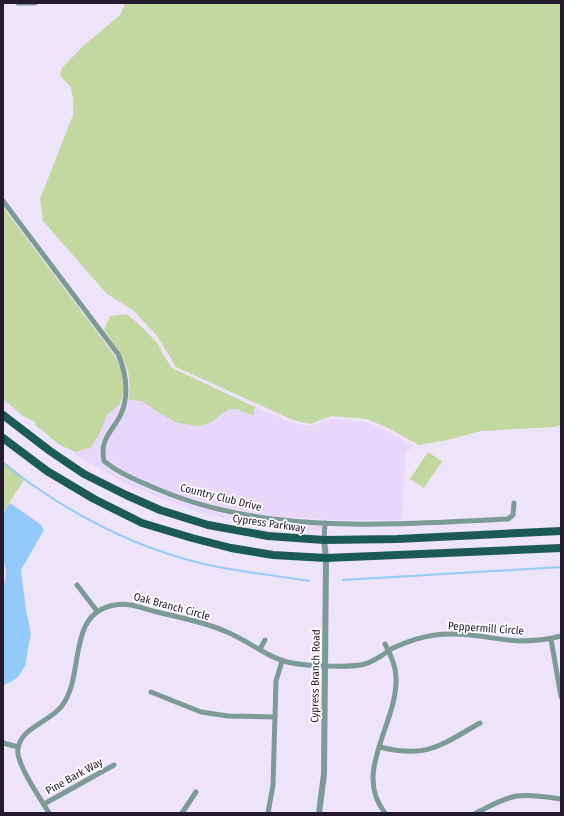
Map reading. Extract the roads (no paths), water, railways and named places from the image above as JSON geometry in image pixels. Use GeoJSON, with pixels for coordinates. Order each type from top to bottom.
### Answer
{"type":"FeatureCollection","features":[{"type":"Feature","properties":{"kind":"main road","name":"Cypress Parkway"},"geometry":{"type":"LineString","coordinates":[[3,415],[50,451],[84,474],[160,510],[208,525],[268,536],[324,540],[396,539],[561,531]]}},
{"type":"Feature","properties":{"kind":"main road"},"geometry":{"type":"LineString","coordinates":[[3,438],[47,471],[94,499],[142,523],[232,548],[273,554],[326,558],[561,548]]}},
{"type":"Feature","properties":{"kind":"street"},"geometry":{"type":"LineString","coordinates":[[18,3],[35,3]]}},
{"type":"Feature","properties":{"kind":"street","name":"Country Club Drive"},"geometry":{"type":"LineString","coordinates":[[3,201],[118,354],[124,369],[127,390],[121,413],[106,438],[102,453],[104,461],[126,476],[167,493],[223,511],[268,519],[325,523],[408,524],[508,519],[513,515],[514,503]]}},
{"type":"Feature","properties":{"kind":"street"},"geometry":{"type":"LineString","coordinates":[[324,540],[325,523]]}},
{"type":"Feature","properties":{"kind":"street","name":"Cypress Branch Road"},"geometry":{"type":"LineString","coordinates":[[320,813],[324,779],[326,558],[324,540]]}},
{"type":"Feature","properties":{"kind":"street"},"geometry":{"type":"LineString","coordinates":[[49,813],[22,767],[18,757],[18,747],[22,738],[29,730],[54,714],[66,700],[71,688],[82,632],[87,621],[97,611],[77,585]]}},
{"type":"Feature","properties":{"kind":"street","name":"Oak Branch Circle"},"geometry":{"type":"LineString","coordinates":[[97,611],[111,605],[129,605],[221,629],[282,661],[296,664],[325,665]]}},
{"type":"Feature","properties":{"kind":"street","name":"Peppermill Circle"},"geometry":{"type":"LineString","coordinates":[[325,665],[350,666],[365,664],[405,643],[421,638],[444,634],[519,641],[551,639],[561,636]]}},
{"type":"Feature","properties":{"kind":"street"},"geometry":{"type":"LineString","coordinates":[[551,639],[561,697]]}},
{"type":"Feature","properties":{"kind":"street"},"geometry":{"type":"LineString","coordinates":[[260,649],[265,640]]}},
{"type":"Feature","properties":{"kind":"street"},"geometry":{"type":"LineString","coordinates":[[385,644],[394,665],[396,688],[373,772],[373,785],[378,802],[385,813]]}},
{"type":"Feature","properties":{"kind":"street"},"geometry":{"type":"LineString","coordinates":[[268,813],[273,785],[276,681],[282,661]]}},
{"type":"Feature","properties":{"kind":"street"},"geometry":{"type":"LineString","coordinates":[[151,692],[200,712],[228,716],[275,717]]}},
{"type":"Feature","properties":{"kind":"street"},"geometry":{"type":"LineString","coordinates":[[380,747],[402,752],[426,750],[441,745],[480,723]]}},
{"type":"Feature","properties":{"kind":"street"},"geometry":{"type":"LineString","coordinates":[[3,744],[18,747]]}},
{"type":"Feature","properties":{"kind":"street","name":"Pine Bark Way"},"geometry":{"type":"LineString","coordinates":[[44,804],[114,765]]}},
{"type":"Feature","properties":{"kind":"street"},"geometry":{"type":"LineString","coordinates":[[182,813],[196,792]]}},
{"type":"Feature","properties":{"kind":"street"},"geometry":{"type":"LineString","coordinates":[[476,813],[507,799],[518,796],[526,795],[561,799]]}},
{"type":"Feature","properties":{"kind":"water"},"geometry":{"type":"Polygon","coordinates":[[[10,503],[40,524],[44,530],[21,570],[26,610],[31,633],[25,666],[19,676],[11,682],[3,685],[3,592],[6,572],[3,557],[3,513],[10,503]]]}},
{"type":"Feature","properties":{"kind":"waterway"},"geometry":{"type":"LineString","coordinates":[[3,463],[35,487],[78,514],[98,525],[139,543],[182,558],[217,567],[309,581]]}},
{"type":"Feature","properties":{"kind":"waterway"},"geometry":{"type":"LineString","coordinates":[[343,580],[561,567]]}}]}
